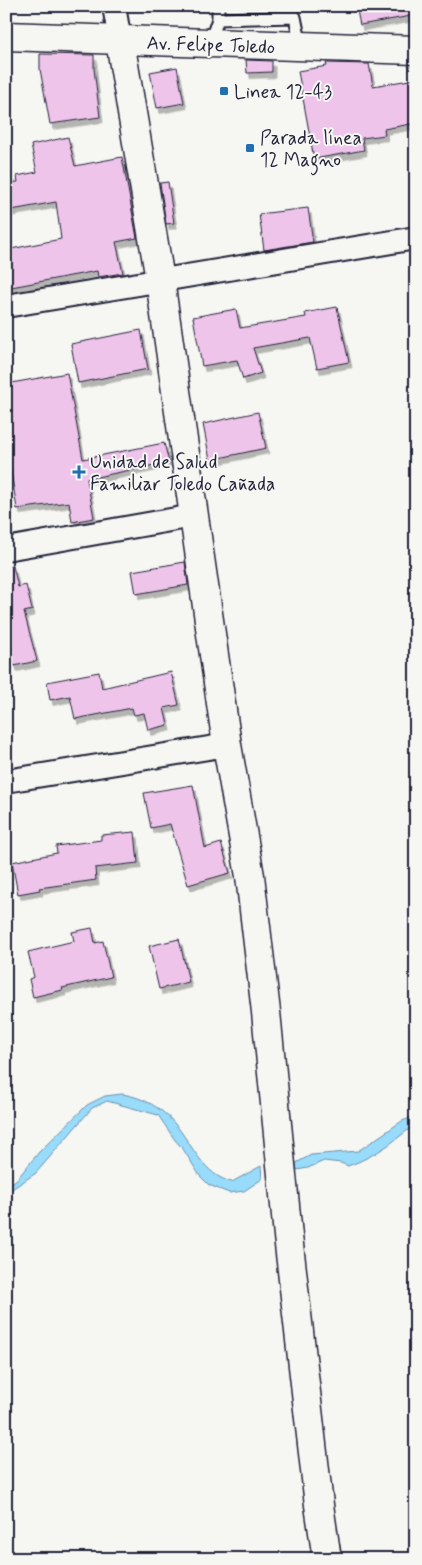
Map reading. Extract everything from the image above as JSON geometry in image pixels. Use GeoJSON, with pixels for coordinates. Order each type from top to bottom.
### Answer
{"type":"FeatureCollection","features":[{"type":"Feature","properties":{"kind":"street"},"geometry":{"type":"LineString","coordinates":[[114,6],[160,280],[227,745],[252,896],[266,1012],[288,1236],[327,1559]]}},
{"type":"Feature","properties":{"kind":"street","name":"Av. Felipe Toledo"},"geometry":{"type":"LineString","coordinates":[[6,36],[120,41],[214,31],[301,46],[416,50]]}},
{"type":"Feature","properties":{"kind":"street"},"geometry":{"type":"LineString","coordinates":[[6,306],[416,238]]}},
{"type":"Feature","properties":{"kind":"street"},"geometry":{"type":"LineString","coordinates":[[6,549],[193,516]]}},
{"type":"Feature","properties":{"kind":"street"},"geometry":{"type":"LineString","coordinates":[[6,781],[227,745]]}},
{"type":"Feature","properties":{"kind":"lane"},"geometry":{"type":"LineString","coordinates":[[218,6],[214,31],[294,11],[301,46]]}},
{"type":"Feature","properties":{"kind":"water"},"geometry":{"type":"Polygon","coordinates":[[[130,1095],[152,1104],[164,1113],[175,1124],[206,1166],[222,1179],[232,1182],[261,1166],[262,1179],[244,1191],[229,1193],[209,1185],[200,1176],[158,1115],[107,1101],[92,1108],[36,1173],[9,1191],[6,1196],[6,1187],[17,1179],[39,1152],[87,1105],[105,1096],[130,1095]]]}},
{"type":"Feature","properties":{"kind":"water"},"geometry":{"type":"Polygon","coordinates":[[[416,1116],[416,1127],[413,1127],[390,1144],[358,1162],[348,1166],[341,1163],[324,1161],[308,1168],[297,1170],[296,1163],[311,1155],[358,1151],[402,1121],[416,1116]]]}},
{"type":"Feature","properties":{"kind":"building"},"geometry":{"type":"Polygon","coordinates":[[[356,6],[410,6],[411,16],[360,25],[356,6]]]}},
{"type":"Feature","properties":{"kind":"building"},"geometry":{"type":"Polygon","coordinates":[[[40,54],[94,55],[100,117],[50,124],[40,69],[40,54]]]}},
{"type":"Feature","properties":{"kind":"building"},"geometry":{"type":"Polygon","coordinates":[[[246,60],[272,61],[272,72],[247,73],[246,60]]]}},
{"type":"Feature","properties":{"kind":"building"},"geometry":{"type":"Polygon","coordinates":[[[326,63],[369,64],[373,86],[416,79],[416,123],[384,129],[385,135],[362,138],[364,150],[314,159],[298,71],[327,66],[326,63]]]}},
{"type":"Feature","properties":{"kind":"building"},"geometry":{"type":"Polygon","coordinates":[[[177,67],[184,103],[157,108],[150,72],[177,67]]]}},
{"type":"Feature","properties":{"kind":"building"},"geometry":{"type":"Polygon","coordinates":[[[68,137],[75,166],[122,157],[137,238],[116,242],[123,273],[98,277],[97,271],[6,288],[6,250],[61,239],[56,202],[6,211],[6,183],[18,182],[17,176],[37,172],[31,145],[68,137]]]}},
{"type":"Feature","properties":{"kind":"building"},"geometry":{"type":"Polygon","coordinates":[[[168,182],[174,223],[166,224],[160,183],[168,182]]]}},
{"type":"Feature","properties":{"kind":"building"},"geometry":{"type":"Polygon","coordinates":[[[308,208],[313,242],[264,250],[259,214],[308,208]]]}},
{"type":"Feature","properties":{"kind":"building"},"geometry":{"type":"Polygon","coordinates":[[[337,307],[349,362],[317,368],[310,338],[253,348],[261,373],[243,379],[237,360],[202,366],[193,317],[236,309],[240,328],[306,317],[305,313],[337,307]]]}},
{"type":"Feature","properties":{"kind":"building"},"geometry":{"type":"Polygon","coordinates":[[[141,330],[148,369],[78,383],[71,344],[141,330]]]}},
{"type":"Feature","properties":{"kind":"building"},"geometry":{"type":"Polygon","coordinates":[[[67,373],[83,459],[164,443],[169,462],[87,479],[94,518],[72,522],[69,502],[17,509],[6,440],[6,384],[67,373]]]}},
{"type":"Feature","properties":{"kind":"building"},"geometry":{"type":"Polygon","coordinates":[[[258,412],[266,448],[210,460],[203,424],[258,412]]]}},
{"type":"Feature","properties":{"kind":"building"},"geometry":{"type":"Polygon","coordinates":[[[185,562],[188,585],[136,594],[132,571],[185,562]]]}},
{"type":"Feature","properties":{"kind":"building"},"geometry":{"type":"Polygon","coordinates":[[[13,566],[18,587],[26,585],[32,610],[24,612],[37,661],[14,666],[6,638],[6,567],[13,566]]]}},
{"type":"Feature","properties":{"kind":"building"},"geometry":{"type":"Polygon","coordinates":[[[99,672],[102,688],[171,672],[179,705],[164,708],[168,725],[148,730],[144,713],[134,715],[132,708],[75,719],[70,696],[50,700],[47,682],[99,672]]]}},
{"type":"Feature","properties":{"kind":"building"},"geometry":{"type":"Polygon","coordinates":[[[193,785],[205,848],[221,843],[230,873],[188,885],[170,824],[151,828],[144,793],[193,785]]]}},
{"type":"Feature","properties":{"kind":"building"},"geometry":{"type":"Polygon","coordinates":[[[135,832],[138,863],[95,868],[96,880],[39,888],[40,890],[18,894],[12,862],[57,853],[56,846],[101,840],[101,835],[135,832]]]}},
{"type":"Feature","properties":{"kind":"building"},"geometry":{"type":"Polygon","coordinates":[[[92,928],[95,943],[103,941],[111,977],[62,988],[63,990],[33,997],[29,979],[34,977],[28,952],[74,941],[72,932],[92,928]]]}},
{"type":"Feature","properties":{"kind":"building"},"geometry":{"type":"Polygon","coordinates":[[[179,939],[189,982],[159,989],[149,946],[179,939]]]}},
{"type":"Feature","properties":{"kind":"place","name":"Linea 12-43"},"geometry":{"type":"Point","coordinates":[224,91]}},
{"type":"Feature","properties":{"kind":"place","name":"Parada línea 12 Magno"},"geometry":{"type":"Point","coordinates":[250,148]}},
{"type":"Feature","properties":{"kind":"place","name":"Unidad de Salud Familiar Toledo Cañada"},"geometry":{"type":"Point","coordinates":[79,472]}}]}
